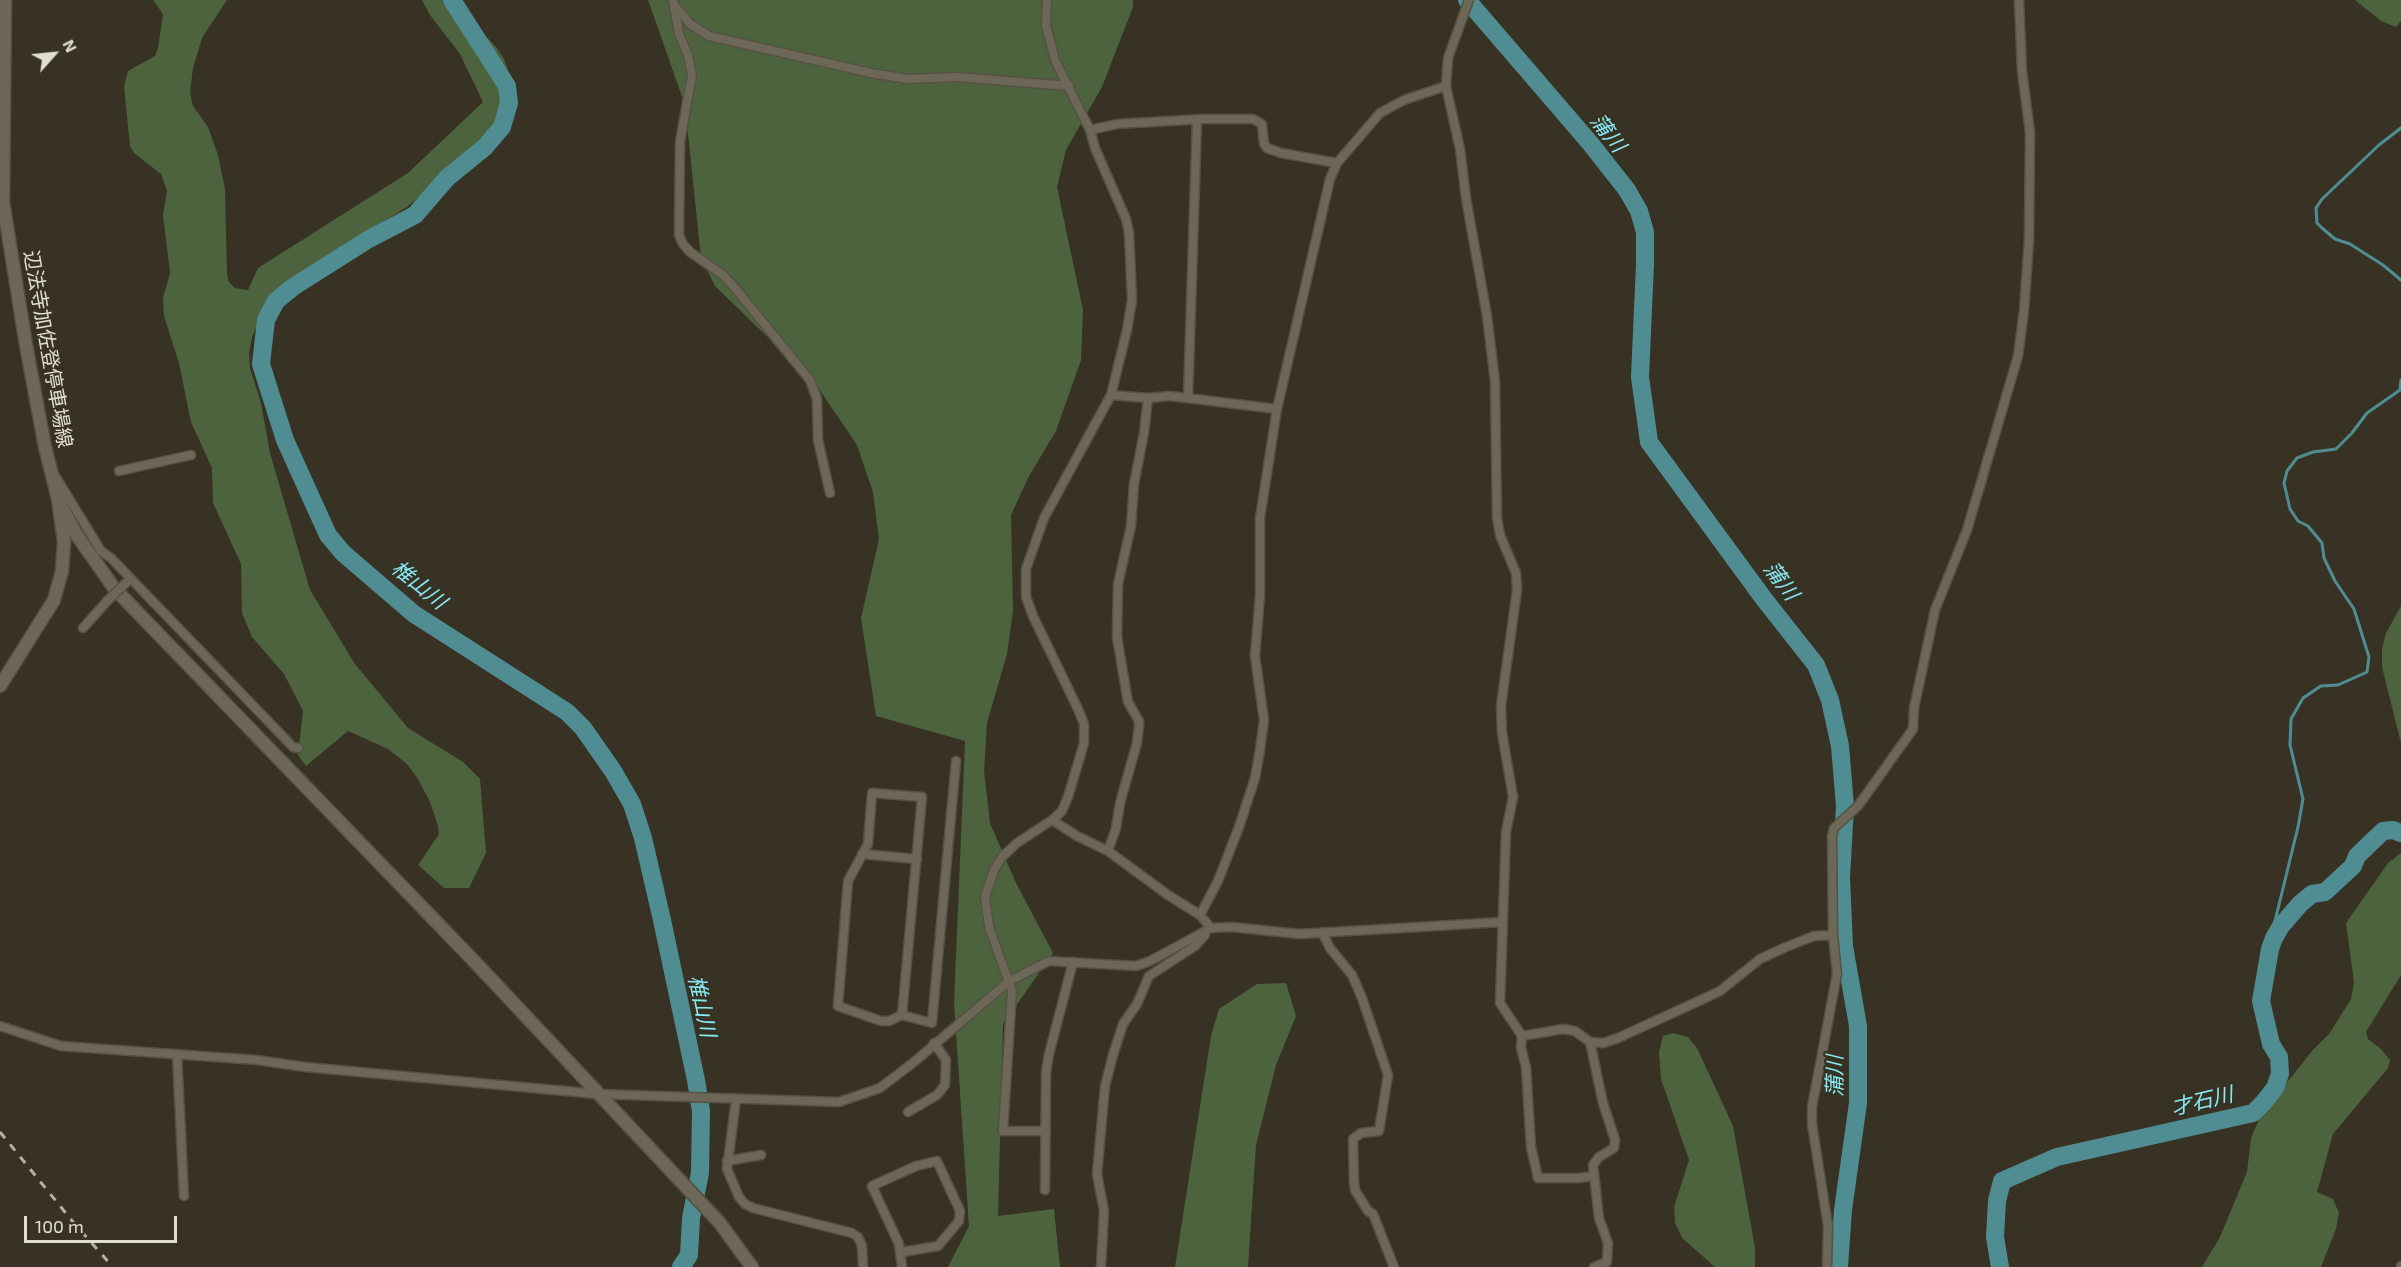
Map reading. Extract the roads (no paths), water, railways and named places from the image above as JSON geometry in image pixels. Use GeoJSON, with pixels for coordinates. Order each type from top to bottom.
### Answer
{"type":"FeatureCollection","features":[{"type":"Feature","properties":{"kind":"street","name":"辺法寺加佐登停車場線"},"geometry":{"type":"LineString","coordinates":[[0,686],[54,600],[59,587],[64,542],[58,499],[26,345],[3,202],[5,0]]}},
{"type":"Feature","properties":{"kind":"street"},"geometry":{"type":"LineString","coordinates":[[1046,1131],[1003,1131],[1012,991],[989,927],[986,897],[988,885],[1002,857],[1017,843],[1062,811],[1084,743],[1084,724],[1026,597],[1026,569],[1044,518],[1111,395],[1132,300],[1129,233],[1126,219],[1095,148],[1090,130],[1052,51],[1046,26],[1047,0]]}},
{"type":"Feature","properties":{"kind":"street"},"geometry":{"type":"LineString","coordinates":[[1469,0],[1448,58],[1446,86],[1454,116],[1487,316],[1495,381],[1497,518],[1500,535],[1516,573],[1518,590],[1501,706],[1502,733],[1513,797],[1506,832],[1500,1003],[1522,1036],[1521,1048],[1526,1067],[1531,1147],[1538,1178],[1578,1179],[1594,1176]]}},
{"type":"Feature","properties":{"kind":"street"},"geometry":{"type":"LineString","coordinates":[[1827,1267],[1828,1226],[1817,1165],[1812,1107],[1837,974],[1833,935],[1831,866],[1834,828],[1858,806],[1913,729],[1914,708],[1935,610],[1967,530],[2018,356],[2029,240],[2030,144],[2022,71],[2019,0]]}},
{"type":"Feature","properties":{"kind":"street"},"geometry":{"type":"LineString","coordinates":[[674,2],[690,24],[709,36],[870,73],[908,79],[957,78],[1069,86]]}},
{"type":"Feature","properties":{"kind":"street"},"geometry":{"type":"LineString","coordinates":[[674,2],[679,34],[688,55],[692,75],[680,142],[679,235],[690,252],[723,275],[735,288],[810,380],[816,399],[818,440],[830,493]]}},
{"type":"Feature","properties":{"kind":"street"},"geometry":{"type":"LineString","coordinates":[[1200,915],[1218,882],[1239,827],[1255,778],[1260,750],[1264,720],[1255,656],[1260,595],[1260,518],[1277,409],[1330,179],[1337,163],[1380,113],[1404,100],[1446,86]]}},
{"type":"Feature","properties":{"kind":"street"},"geometry":{"type":"LineString","coordinates":[[1090,130],[1117,124],[1235,118],[1258,120],[1262,124],[1263,144],[1267,148],[1281,153],[1337,163]]}},
{"type":"Feature","properties":{"kind":"street"},"geometry":{"type":"LineString","coordinates":[[1188,398],[1197,120]]}},
{"type":"Feature","properties":{"kind":"street"},"geometry":{"type":"LineString","coordinates":[[1111,395],[1148,398],[1170,396],[1277,409]]}},
{"type":"Feature","properties":{"kind":"street"},"geometry":{"type":"LineString","coordinates":[[1108,851],[1116,828],[1139,726],[1139,721],[1128,702],[1119,647],[1118,584],[1131,526],[1134,484],[1148,398]]}},
{"type":"Feature","properties":{"kind":"street"},"geometry":{"type":"LineString","coordinates":[[118,471],[191,455]]}},
{"type":"Feature","properties":{"kind":"street"},"geometry":{"type":"LineString","coordinates":[[51,472],[57,477],[97,545],[128,580],[293,747],[298,748]]}},
{"type":"Feature","properties":{"kind":"street"},"geometry":{"type":"LineString","coordinates":[[58,499],[76,534],[114,588],[474,961],[719,1222],[752,1267]]}},
{"type":"Feature","properties":{"kind":"street"},"geometry":{"type":"LineString","coordinates":[[83,628],[128,580]]}},
{"type":"Feature","properties":{"kind":"street"},"geometry":{"type":"LineString","coordinates":[[932,1023],[956,762]]}},
{"type":"Feature","properties":{"kind":"street"},"geometry":{"type":"LineString","coordinates":[[902,1015],[922,797],[872,793],[868,844],[848,881],[838,1006],[881,1021],[890,1021],[902,1015],[932,1023],[943,1036]]}},
{"type":"Feature","properties":{"kind":"street"},"geometry":{"type":"LineString","coordinates":[[1052,820],[1077,836],[1108,851],[1168,895],[1200,915],[1211,928]]}},
{"type":"Feature","properties":{"kind":"street"},"geometry":{"type":"LineString","coordinates":[[862,854],[916,859]]}},
{"type":"Feature","properties":{"kind":"street"},"geometry":{"type":"LineString","coordinates":[[0,1026],[61,1046],[257,1060],[304,1067],[598,1094],[839,1102],[880,1088],[1008,982],[1049,961],[1136,966],[1160,956],[1211,928],[1232,927],[1299,934],[1503,922]]}},
{"type":"Feature","properties":{"kind":"street"},"geometry":{"type":"LineString","coordinates":[[1101,1267],[1104,1210],[1097,1174],[1104,1094],[1113,1055],[1124,1024],[1137,1004],[1149,976],[1195,945],[1211,928]]}},
{"type":"Feature","properties":{"kind":"street"},"geometry":{"type":"LineString","coordinates":[[1322,932],[1330,948],[1352,975],[1388,1075],[1379,1131],[1361,1133],[1353,1139],[1354,1182],[1355,1190],[1368,1211],[1373,1214],[1394,1267]]}},
{"type":"Feature","properties":{"kind":"street"},"geometry":{"type":"LineString","coordinates":[[1522,1036],[1563,1029],[1575,1031],[1590,1042],[1603,1043],[1720,991],[1760,959],[1814,936],[1833,935]]}},
{"type":"Feature","properties":{"kind":"street"},"geometry":{"type":"LineString","coordinates":[[1045,1190],[1046,1072],[1073,962]]}},
{"type":"Feature","properties":{"kind":"street"},"geometry":{"type":"LineString","coordinates":[[1590,1042],[1615,1140],[1614,1148],[1599,1157],[1593,1165],[1599,1218],[1608,1243],[1607,1262],[1594,1267]]}},
{"type":"Feature","properties":{"kind":"street"},"geometry":{"type":"LineString","coordinates":[[908,1112],[937,1095],[945,1084],[946,1060],[934,1043]]}},
{"type":"Feature","properties":{"kind":"street"},"geometry":{"type":"LineString","coordinates":[[177,1055],[184,1196]]}},
{"type":"Feature","properties":{"kind":"street"},"geometry":{"type":"LineString","coordinates":[[732,1099],[726,1169],[745,1204],[852,1233],[858,1237],[862,1246],[863,1267]]}},
{"type":"Feature","properties":{"kind":"street"},"geometry":{"type":"LineString","coordinates":[[728,1161],[761,1155]]}},
{"type":"Feature","properties":{"kind":"street"},"geometry":{"type":"LineString","coordinates":[[902,1252],[938,1246],[959,1221],[960,1211],[937,1161],[916,1166],[872,1186],[902,1252],[902,1267]]}},
{"type":"Feature","properties":{"kind":"waterway","name":"椎山川"},"geometry":{"type":"LineString","coordinates":[[452,0],[507,86],[509,103],[502,127],[485,147],[447,178],[415,215],[369,239],[293,287],[276,301],[266,320],[261,364],[285,440],[328,535],[343,553],[414,614],[567,712],[583,728],[613,771],[632,804],[643,838],[662,920],[701,1111],[700,1173],[691,1218],[689,1255],[681,1267]]}},
{"type":"Feature","properties":{"kind":"waterway","name":"蒲川"},"geometry":{"type":"LineString","coordinates":[[1467,0],[1590,143],[1627,190],[1639,211],[1645,232],[1640,377],[1649,442],[1764,599],[1816,665],[1830,700],[1840,746],[1845,806],[1841,878],[1844,946],[1858,1026],[1858,1103],[1843,1210],[1839,1267]]}},
{"type":"Feature","properties":{"kind":"waterway"},"geometry":{"type":"LineString","coordinates":[[2401,128],[2379,145],[2322,199],[2316,208],[2317,223],[2322,228],[2335,239],[2350,244],[2383,265],[2401,280]]}},
{"type":"Feature","properties":{"kind":"waterway"},"geometry":{"type":"LineString","coordinates":[[2275,936],[2275,921],[2303,799],[2290,745],[2291,719],[2303,698],[2321,686],[2338,685],[2367,672],[2369,657],[2354,609],[2335,581],[2324,558],[2322,543],[2308,526],[2298,521],[2290,509],[2284,483],[2287,471],[2297,458],[2313,452],[2336,449],[2367,413],[2400,390],[2401,380]]}},
{"type":"Feature","properties":{"kind":"waterway","name":"才石川"},"geometry":{"type":"LineString","coordinates":[[2000,1267],[1995,1237],[1997,1201],[2002,1181],[2057,1157],[2253,1113],[2263,1103],[2275,1088],[2280,1074],[2279,1057],[2271,1044],[2261,1001],[2274,938],[2300,904],[2312,894],[2325,892],[2353,866],[2357,856],[2383,831],[2393,830],[2401,833]]}},
{"type":"Feature","properties":{"kind":"railway"},"geometry":{"type":"LineString","coordinates":[[0,1132],[113,1267]]}}]}
